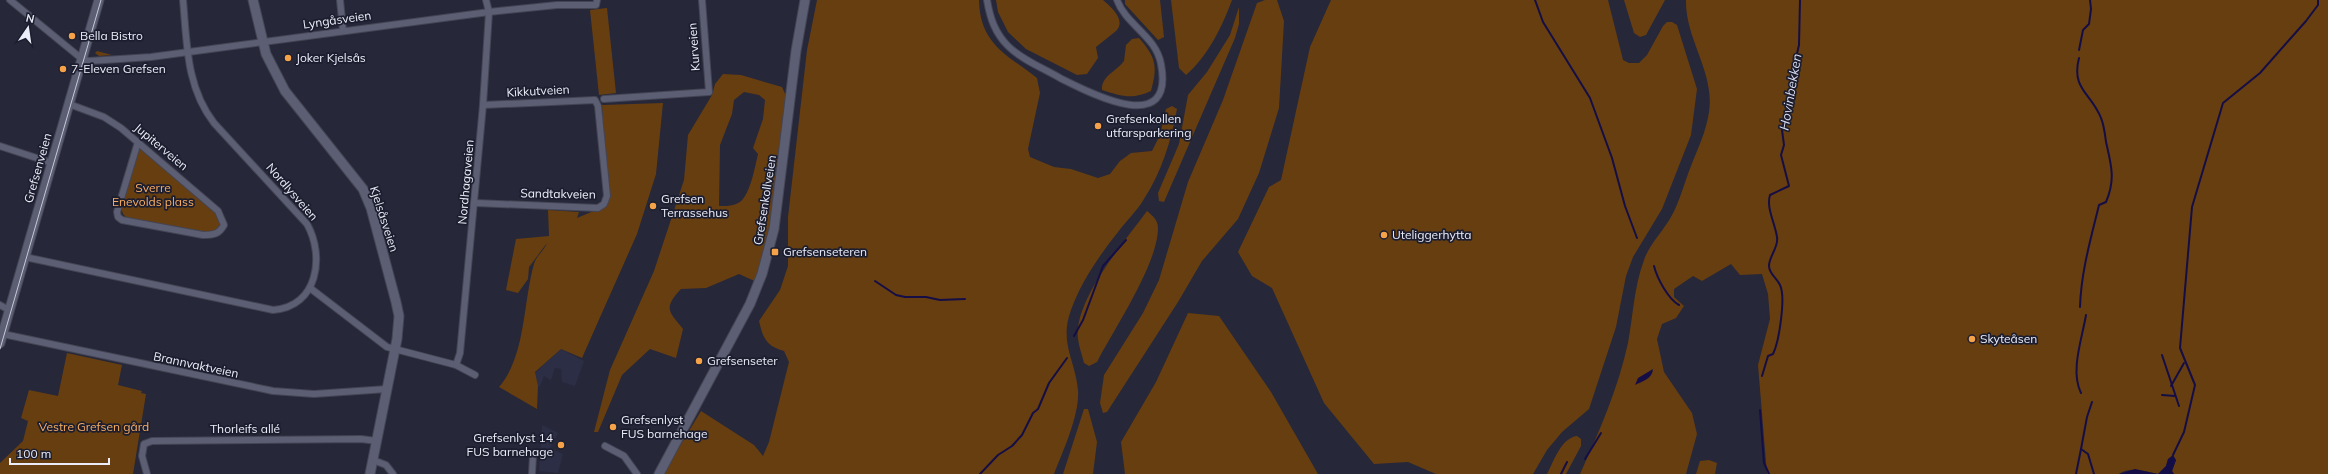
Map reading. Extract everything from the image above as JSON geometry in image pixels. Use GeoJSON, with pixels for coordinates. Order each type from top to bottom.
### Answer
{"type":"FeatureCollection","features":[{"type":"Feature","properties":{"kind":"street"},"geometry":{"type":"LineString","coordinates":[[10,0],[82,59]]}},
{"type":"Feature","properties":{"kind":"street","name":"Grefsenveien"},"geometry":{"type":"LineString","coordinates":[[1,338],[99,0]]}},
{"type":"Feature","properties":{"kind":"street","name":"Nordlysveien"},"geometry":{"type":"LineString","coordinates":[[25,257],[273,310],[281,310],[296,303],[310,288],[316,269],[317,256],[311,231],[303,219],[207,114],[191,78],[183,0]]}},
{"type":"Feature","properties":{"kind":"street","name":"Kjelsåsveien"},"geometry":{"type":"LineString","coordinates":[[253,0],[262,42],[272,67],[290,100],[354,175],[366,195],[398,309],[399,324],[395,350],[370,474]]}},
{"type":"Feature","properties":{"kind":"street"},"geometry":{"type":"LineString","coordinates":[[340,0],[343,30]]}},
{"type":"Feature","properties":{"kind":"street","name":"Nordhagaveien"},"geometry":{"type":"LineString","coordinates":[[456,365],[460,353],[476,203],[489,12],[486,0]]}},
{"type":"Feature","properties":{"kind":"street","name":"Kurveien"},"geometry":{"type":"LineString","coordinates":[[604,99],[708,92],[702,0]]}},
{"type":"Feature","properties":{"kind":"street","name":"Grefsenkollveien"},"geometry":{"type":"LineString","coordinates":[[658,474],[750,304],[762,274],[774,229],[796,51],[805,0]]}},
{"type":"Feature","properties":{"kind":"street"},"geometry":{"type":"LineString","coordinates":[[987,0],[992,22],[1000,36],[1012,49],[1025,59],[1107,100],[1130,106],[1143,105],[1154,100],[1160,91],[1163,72],[1161,60],[1151,42],[1124,13],[1117,0]]}},
{"type":"Feature","properties":{"kind":"street","name":"Lyngåsveien"},"geometry":{"type":"LineString","coordinates":[[82,59],[98,61],[188,52],[343,30],[489,12],[596,2]]}},
{"type":"Feature","properties":{"kind":"street","name":"Kikkutveien"},"geometry":{"type":"LineString","coordinates":[[483,105],[594,100]]}},
{"type":"Feature","properties":{"kind":"street","name":"Sandtakveien"},"geometry":{"type":"LineString","coordinates":[[476,203],[595,208],[602,206],[607,196],[598,106],[594,100]]}},
{"type":"Feature","properties":{"kind":"street","name":"Jupiterveien"},"geometry":{"type":"LineString","coordinates":[[69,104],[104,117],[138,142],[212,205],[222,216],[224,225],[215,234],[204,235],[122,220],[118,217],[117,212],[138,142]]}},
{"type":"Feature","properties":{"kind":"street"},"geometry":{"type":"LineString","coordinates":[[0,146],[52,163]]}},
{"type":"Feature","properties":{"kind":"street"},"geometry":{"type":"LineString","coordinates":[[310,288],[380,342],[395,350],[456,365],[475,375]]}},
{"type":"Feature","properties":{"kind":"street"},"geometry":{"type":"LineString","coordinates":[[0,305],[9,310]]}},
{"type":"Feature","properties":{"kind":"street","name":"Brannvaktveien"},"geometry":{"type":"LineString","coordinates":[[1,338],[273,392],[314,394],[387,389]]}},
{"type":"Feature","properties":{"kind":"street","name":"Thorleifs allé"},"geometry":{"type":"LineString","coordinates":[[147,474],[142,451],[144,444],[152,441],[361,439],[377,441]]}},
{"type":"Feature","properties":{"kind":"street"},"geometry":{"type":"LineString","coordinates":[[605,446],[624,456],[636,474]]}},
{"type":"Feature","properties":{"kind":"street"},"geometry":{"type":"LineString","coordinates":[[532,474],[534,456]]}},
{"type":"Feature","properties":{"kind":"street"},"geometry":{"type":"LineString","coordinates":[[373,460],[386,465],[392,474]]}},
{"type":"Feature","properties":{"kind":"shaded area"},"geometry":{"type":"Polygon","coordinates":[[[561,349],[584,361],[575,386],[562,382],[561,369],[555,368],[551,380],[544,376],[540,386],[538,386],[535,373],[561,349]]]}},
{"type":"Feature","properties":{"kind":"shaded area"},"geometry":{"type":"Polygon","coordinates":[[[1653,369],[1649,377],[1635,385],[1638,378],[1653,369]]]}},
{"type":"Feature","properties":{"kind":"shaded area"},"geometry":{"type":"Polygon","coordinates":[[[542,425],[558,433],[550,448],[563,454],[558,473],[539,471],[542,425]]]}},
{"type":"Feature","properties":{"kind":"shaded area"},"geometry":{"type":"Polygon","coordinates":[[[2173,455],[2176,460],[2172,471],[2174,474],[2158,474],[2166,466],[2168,459],[2173,455]]]}},
{"type":"Feature","properties":{"kind":"shaded area"},"geometry":{"type":"Polygon","coordinates":[[[2135,469],[2158,474],[2119,474],[2135,469]]]}},
{"type":"Feature","properties":{"kind":"green space"},"geometry":{"type":"Polygon","coordinates":[[[817,0],[979,0],[984,27],[990,38],[1005,54],[1037,78],[1040,93],[1028,149],[1030,157],[1054,167],[1071,169],[1098,178],[1110,174],[1120,161],[1131,153],[1152,151],[1160,135],[1166,109],[1172,106],[1177,109],[1165,156],[1156,178],[1138,208],[1097,260],[1085,279],[1071,310],[1068,322],[1067,342],[1076,379],[1078,400],[1074,421],[1054,474],[663,474],[701,411],[754,445],[763,456],[769,442],[789,362],[784,351],[773,347],[766,340],[759,321],[780,290],[788,266],[788,217],[807,50],[817,0]]]}},
{"type":"Feature","properties":{"kind":"green space"},"geometry":{"type":"Polygon","coordinates":[[[996,0],[1103,0],[1110,6],[1119,18],[1120,22],[1116,31],[1096,47],[1098,58],[1087,74],[1077,75],[1026,49],[1008,32],[998,12],[996,0]]]}},
{"type":"Feature","properties":{"kind":"green space"},"geometry":{"type":"Polygon","coordinates":[[[1125,0],[1160,0],[1164,37],[1158,40],[1125,4],[1125,0]]]}},
{"type":"Feature","properties":{"kind":"green space"},"geometry":{"type":"Polygon","coordinates":[[[1171,0],[1232,0],[1224,20],[1208,50],[1186,75],[1179,68],[1171,0]]]}},
{"type":"Feature","properties":{"kind":"green space"},"geometry":{"type":"Polygon","coordinates":[[[1265,0],[1277,0],[1284,21],[1279,108],[1259,173],[1238,219],[1202,261],[1178,302],[1107,412],[1103,413],[1100,403],[1104,375],[1143,313],[1159,280],[1188,182],[1223,100],[1257,3],[1265,0]]]}},
{"type":"Feature","properties":{"kind":"green space"},"geometry":{"type":"Polygon","coordinates":[[[1331,0],[1608,0],[1623,60],[1629,63],[1639,63],[1647,55],[1663,26],[1667,22],[1672,22],[1677,25],[1697,89],[1691,135],[1662,209],[1633,257],[1626,276],[1616,327],[1589,409],[1562,432],[1547,450],[1533,474],[1436,474],[1408,462],[1374,464],[1324,403],[1272,288],[1252,276],[1238,252],[1269,187],[1281,180],[1310,47],[1331,0]]]}},
{"type":"Feature","properties":{"kind":"green space"},"geometry":{"type":"Polygon","coordinates":[[[1624,0],[1665,0],[1646,35],[1640,37],[1634,33],[1624,0]]]}},
{"type":"Feature","properties":{"kind":"green space"},"geometry":{"type":"Polygon","coordinates":[[[1686,0],[2328,0],[2328,474],[2174,474],[2172,471],[2176,460],[2168,459],[2166,466],[2158,474],[2127,470],[2119,474],[1767,474],[1758,365],[1770,319],[1768,294],[1762,274],[1740,275],[1731,264],[1702,281],[1693,276],[1674,289],[1674,297],[1684,306],[1676,318],[1662,324],[1657,339],[1664,372],[1692,413],[1697,434],[1686,474],[1580,474],[1601,426],[1619,377],[1628,343],[1636,291],[1646,254],[1674,211],[1688,172],[1702,140],[1708,119],[1710,97],[1708,83],[1690,28],[1686,0]]]}},
{"type":"Feature","properties":{"kind":"green space"},"geometry":{"type":"Polygon","coordinates":[[[1239,7],[1239,24],[1235,38],[1164,202],[1159,201],[1158,193],[1179,144],[1188,95],[1207,72],[1230,35],[1239,7]]]}},
{"type":"Feature","properties":{"kind":"green space"},"geometry":{"type":"Polygon","coordinates":[[[607,8],[616,93],[599,95],[590,10],[607,8]]]}},
{"type":"Feature","properties":{"kind":"green space"},"geometry":{"type":"Polygon","coordinates":[[[1139,38],[1149,51],[1154,63],[1155,69],[1151,91],[1144,94],[1126,96],[1102,90],[1102,85],[1107,77],[1124,61],[1126,45],[1132,39],[1139,38]]]}},
{"type":"Feature","properties":{"kind":"green space"},"geometry":{"type":"Polygon","coordinates":[[[97,51],[112,55],[99,56],[95,53],[97,51]]]}},
{"type":"Feature","properties":{"kind":"green space"},"geometry":{"type":"Polygon","coordinates":[[[723,74],[741,75],[782,87],[786,96],[770,230],[759,283],[739,274],[706,288],[681,289],[671,301],[670,306],[672,314],[683,329],[676,358],[650,349],[622,375],[598,432],[594,432],[610,370],[654,271],[684,180],[688,135],[712,95],[715,84],[723,74]],[[744,92],[734,100],[732,114],[720,145],[719,206],[732,205],[741,201],[746,195],[750,184],[758,154],[753,148],[763,119],[765,100],[759,95],[744,92]]]}},
{"type":"Feature","properties":{"kind":"green space"},"geometry":{"type":"Polygon","coordinates":[[[663,103],[656,174],[637,234],[582,358],[561,349],[535,372],[538,386],[537,409],[499,387],[508,374],[519,344],[530,279],[536,258],[547,243],[529,267],[528,279],[518,293],[506,290],[516,239],[549,236],[548,210],[579,212],[577,218],[608,205],[602,105],[663,103]]]}},
{"type":"Feature","properties":{"kind":"green space","name":"Sverre Enevolds plass"},"geometry":{"type":"Polygon","coordinates":[[[139,148],[215,210],[220,224],[217,229],[211,232],[203,233],[127,218],[123,214],[121,208],[139,148]]]}},
{"type":"Feature","properties":{"kind":"green space"},"geometry":{"type":"Polygon","coordinates":[[[1147,211],[1153,216],[1158,225],[1156,243],[1151,259],[1134,296],[1097,362],[1089,366],[1084,363],[1078,339],[1079,324],[1084,307],[1102,272],[1147,211]]]}},
{"type":"Feature","properties":{"kind":"green space"},"geometry":{"type":"Polygon","coordinates":[[[1188,313],[1219,316],[1271,392],[1318,474],[1125,474],[1121,442],[1156,382],[1188,313]]]}},
{"type":"Feature","properties":{"kind":"green space","name":"Vestre Grefsen gård"},"geometry":{"type":"Polygon","coordinates":[[[67,353],[122,365],[118,385],[142,391],[141,393],[146,394],[133,474],[0,474],[0,463],[23,441],[28,421],[21,418],[29,390],[58,396],[67,353]]]}},
{"type":"Feature","properties":{"kind":"green space"},"geometry":{"type":"Polygon","coordinates":[[[1084,409],[1088,409],[1097,442],[1093,474],[1063,474],[1084,409]]]}},
{"type":"Feature","properties":{"kind":"green space"},"geometry":{"type":"Polygon","coordinates":[[[1577,436],[1581,439],[1581,446],[1566,474],[1547,474],[1562,445],[1571,438],[1577,436]]]}},
{"type":"Feature","properties":{"kind":"green space"},"geometry":{"type":"Polygon","coordinates":[[[1709,460],[1717,463],[1715,474],[1696,474],[1700,461],[1709,460]]]}},
{"type":"Feature","properties":{"kind":"waterway"},"geometry":{"type":"LineString","coordinates":[[1535,0],[1543,22],[1590,98],[1612,158],[1625,206],[1637,238]]}},
{"type":"Feature","properties":{"kind":"waterway","name":"Hovinbekken"},"geometry":{"type":"LineString","coordinates":[[1762,376],[1768,356],[1773,354],[1781,320],[1782,291],[1779,283],[1769,269],[1769,262],[1777,244],[1769,200],[1770,195],[1789,186],[1781,155],[1784,145],[1782,130],[1799,45],[1800,0]]}},
{"type":"Feature","properties":{"kind":"waterway"},"geometry":{"type":"LineString","coordinates":[[2079,50],[2083,30],[2089,24],[2091,9],[2090,0]]}},
{"type":"Feature","properties":{"kind":"waterway"},"geometry":{"type":"LineString","coordinates":[[2173,455],[2184,432],[2195,385],[2180,348],[2192,207],[2223,103],[2260,73],[2306,21],[2318,5],[2318,0]]}},
{"type":"Feature","properties":{"kind":"waterway"},"geometry":{"type":"LineString","coordinates":[[2079,58],[2077,68],[2080,84],[2097,110],[2102,121],[2112,172],[2109,194],[2106,202],[2099,205],[2093,230],[2084,268],[2080,307]]}},
{"type":"Feature","properties":{"kind":"waterway"},"geometry":{"type":"LineString","coordinates":[[1074,336],[1083,320],[1103,266],[1126,240]]}},
{"type":"Feature","properties":{"kind":"waterway"},"geometry":{"type":"LineString","coordinates":[[1654,266],[1664,288],[1671,298],[1679,305]]}},
{"type":"Feature","properties":{"kind":"waterway"},"geometry":{"type":"LineString","coordinates":[[875,281],[896,295],[905,297],[926,297],[940,300],[965,299]]}},
{"type":"Feature","properties":{"kind":"waterway"},"geometry":{"type":"LineString","coordinates":[[2081,393],[2078,384],[2077,365],[2086,315]]}},
{"type":"Feature","properties":{"kind":"waterway"},"geometry":{"type":"LineString","coordinates":[[2162,355],[2179,406]]}},
{"type":"Feature","properties":{"kind":"waterway"},"geometry":{"type":"LineString","coordinates":[[980,474],[998,455],[1012,446],[1022,435],[1033,413],[1038,409],[1049,383],[1067,358]]}},
{"type":"Feature","properties":{"kind":"waterway"},"geometry":{"type":"LineString","coordinates":[[2171,386],[2184,363]]}},
{"type":"Feature","properties":{"kind":"waterway"},"geometry":{"type":"LineString","coordinates":[[2162,395],[2175,396]]}},
{"type":"Feature","properties":{"kind":"waterway"},"geometry":{"type":"LineString","coordinates":[[2092,402],[2087,417],[2081,449],[2088,454],[2094,474]]}},
{"type":"Feature","properties":{"kind":"waterway","name":"Hovinbekken"},"geometry":{"type":"LineString","coordinates":[[1760,410],[1764,463],[1769,474]]}},
{"type":"Feature","properties":{"kind":"waterway"},"geometry":{"type":"LineString","coordinates":[[1585,459],[1601,433]]}},
{"type":"Feature","properties":{"kind":"waterway"},"geometry":{"type":"LineString","coordinates":[[2076,474],[2081,449]]}},
{"type":"Feature","properties":{"kind":"waterway"},"geometry":{"type":"LineString","coordinates":[[1561,474],[1567,462]]}},
{"type":"Feature","properties":{"kind":"tram line"},"geometry":{"type":"LineString","coordinates":[[0,349],[101,0]]}},
{"type":"Feature","properties":{"kind":"place","name":"Bella Bistro"},"geometry":{"type":"Point","coordinates":[72,36]}},
{"type":"Feature","properties":{"kind":"place","name":"Joker Kjelsås"},"geometry":{"type":"Point","coordinates":[288,58]}},
{"type":"Feature","properties":{"kind":"place","name":"7-Eleven Grefsen"},"geometry":{"type":"Point","coordinates":[63,69]}},
{"type":"Feature","properties":{"kind":"place","name":"Grefsenkollen utfarsparkering"},"geometry":{"type":"Point","coordinates":[1098,126]}},
{"type":"Feature","properties":{"kind":"place","name":"Grefsen Terrassehus"},"geometry":{"type":"Point","coordinates":[653,206]}},
{"type":"Feature","properties":{"kind":"place","name":"Uteliggerhytta"},"geometry":{"type":"Point","coordinates":[1384,235]}},
{"type":"Feature","properties":{"kind":"place","name":"Grefsenseteren"},"geometry":{"type":"Point","coordinates":[775,252]}},
{"type":"Feature","properties":{"kind":"place","name":"Skyteåsen"},"geometry":{"type":"Point","coordinates":[1972,339]}},
{"type":"Feature","properties":{"kind":"place","name":"Grefsenseter"},"geometry":{"type":"Point","coordinates":[699,361]}},
{"type":"Feature","properties":{"kind":"place","name":"Grefsenlyst FUS barnehage"},"geometry":{"type":"Point","coordinates":[613,427]}},
{"type":"Feature","properties":{"kind":"place","name":"Grefsenlyst 14 FUS barnehage"},"geometry":{"type":"Point","coordinates":[561,445]}}]}
